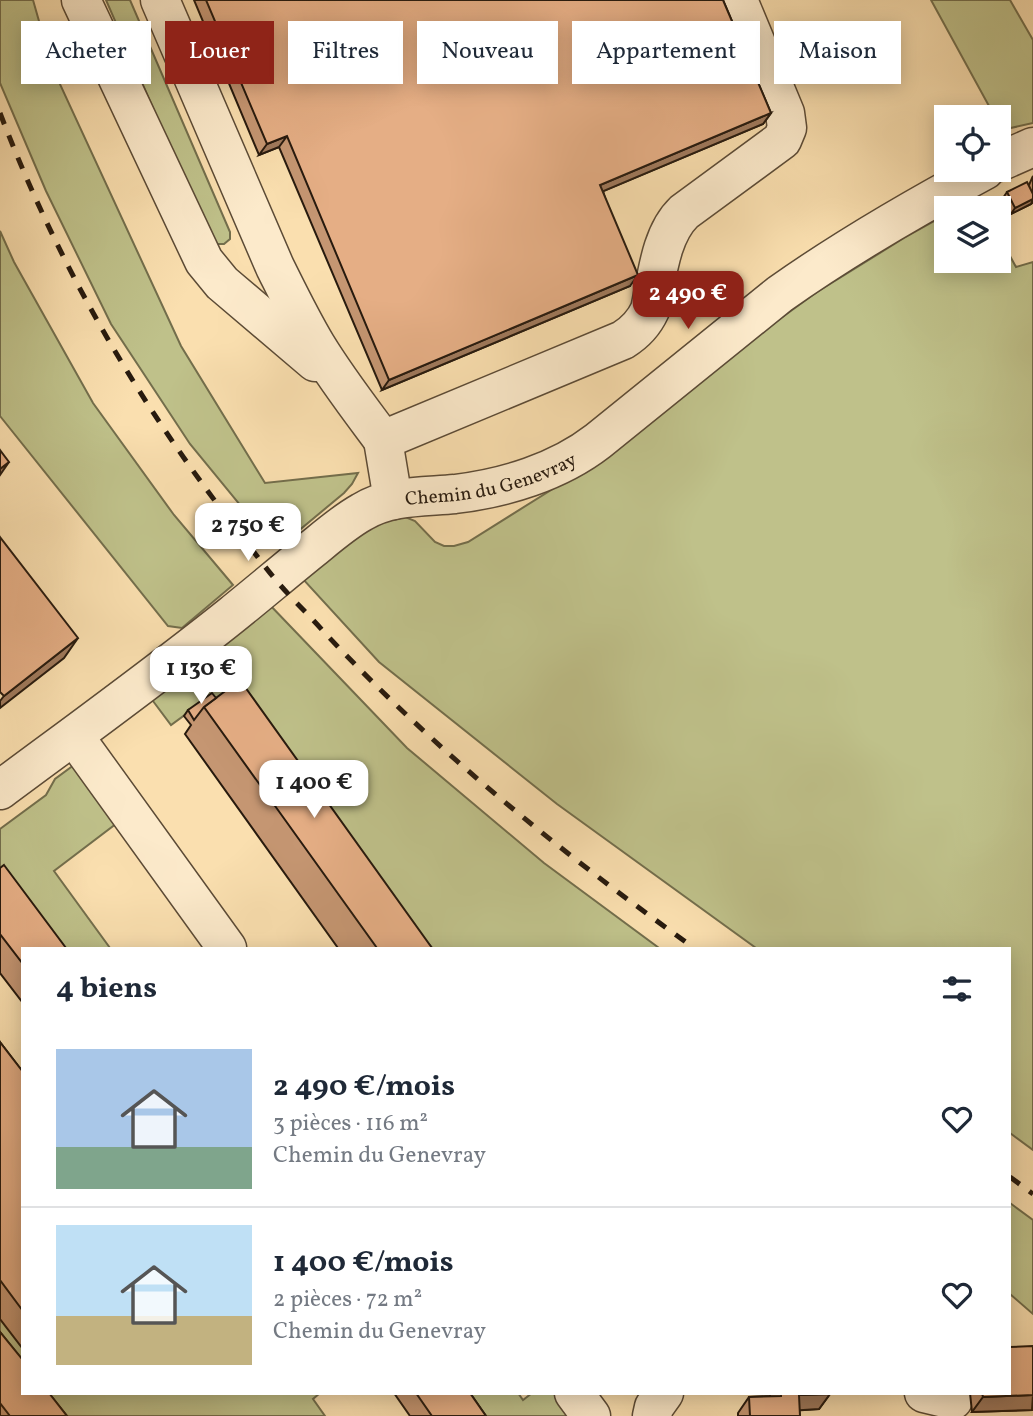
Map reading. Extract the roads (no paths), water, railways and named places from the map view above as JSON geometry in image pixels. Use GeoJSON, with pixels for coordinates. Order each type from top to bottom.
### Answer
{"type":"FeatureCollection","features":[{"type":"Feature","properties":{"kind":"street"},"geometry":{"type":"LineString","coordinates":[[81,0],[204,261],[222,283],[344,387]]}},
{"type":"Feature","properties":{"kind":"street"},"geometry":{"type":"LineString","coordinates":[[160,0],[275,267],[311,336],[383,440],[393,500]]}},
{"type":"Feature","properties":{"kind":"street"},"geometry":{"type":"LineString","coordinates":[[383,440],[623,340],[639,327],[650,310],[665,242],[675,220],[776,145],[785,135],[785,113],[738,0]]}},
{"type":"Feature","properties":{"kind":"street"},"geometry":{"type":"LineString","coordinates":[[1011,157],[1033,147]]}},
{"type":"Feature","properties":{"kind":"street","name":"Chemin du Genevray"},"geometry":{"type":"LineString","coordinates":[[0,790],[232,615],[361,512],[393,500],[454,494],[509,484],[574,457],[598,442],[790,287],[846,249],[964,182]]}},
{"type":"Feature","properties":{"kind":"street"},"geometry":{"type":"LineString","coordinates":[[74,736],[226,947]]}},
{"type":"Feature","properties":{"kind":"street"},"geometry":{"type":"LineString","coordinates":[[576,1395],[592,1416]]}},
{"type":"Feature","properties":{"kind":"street"},"geometry":{"type":"LineString","coordinates":[[652,1416],[654,1407],[663,1395]]}},
{"type":"Feature","properties":{"kind":"railway"},"geometry":{"type":"LineString","coordinates":[[0,113],[46,222],[130,377],[196,474],[275,579],[366,676],[455,759],[548,838],[693,947]]}},
{"type":"Feature","properties":{"kind":"railway"},"geometry":{"type":"LineString","coordinates":[[1011,1178],[1033,1194]]}}]}
